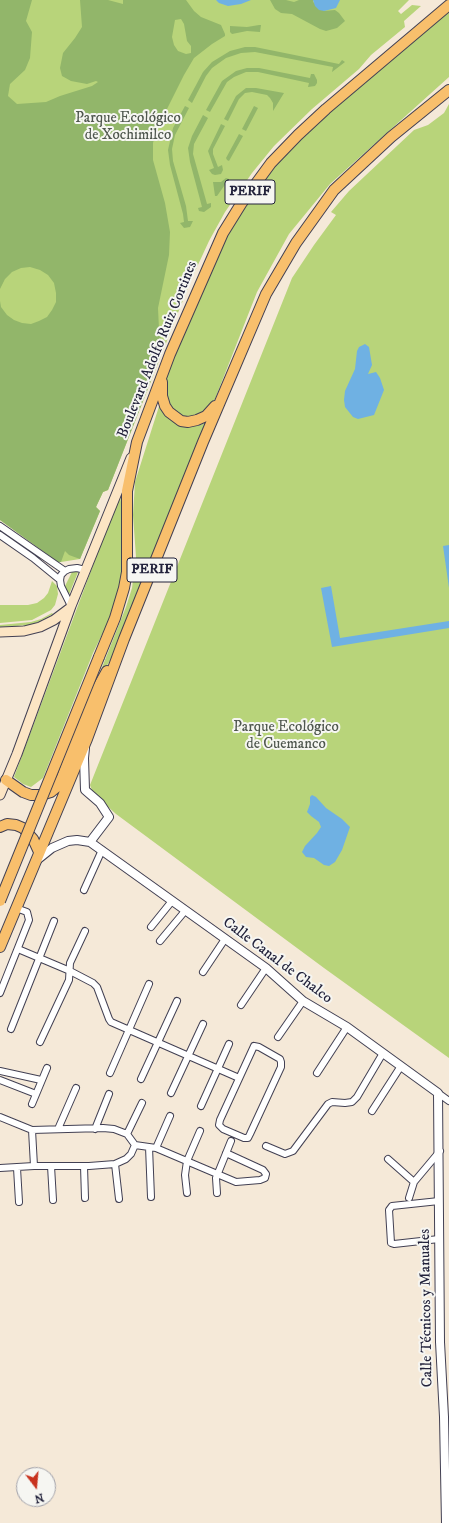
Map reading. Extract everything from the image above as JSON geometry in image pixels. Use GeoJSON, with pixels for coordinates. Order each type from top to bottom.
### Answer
{"type":"FeatureCollection","features":[{"type":"Feature","properties":{"kind":"highway","name":"Boulevard Adolfo Ruiz Cortines"},"geometry":{"type":"LineString","coordinates":[[137,442],[196,293],[224,233],[241,204],[272,163],[326,108],[449,5]]}},
{"type":"Feature","properties":{"kind":"highway","name":"PERIF"},"geometry":{"type":"LineString","coordinates":[[0,947],[86,739],[124,639],[219,402],[266,294],[296,243],[334,190],[391,137],[449,90]]}},
{"type":"Feature","properties":{"kind":"highway"},"geometry":{"type":"LineString","coordinates":[[162,376],[162,396],[166,406],[169,412],[181,421],[188,422],[206,416],[219,402]]}},
{"type":"Feature","properties":{"kind":"highway","name":"PERIF"},"geometry":{"type":"LineString","coordinates":[[0,900],[115,618],[124,588],[127,572],[127,491],[137,442]]}},
{"type":"Feature","properties":{"kind":"highway"},"geometry":{"type":"LineString","coordinates":[[3,778],[23,792],[31,795],[41,795],[51,792],[56,787],[62,777],[92,698],[124,639]]}},
{"type":"Feature","properties":{"kind":"highway"},"geometry":{"type":"LineString","coordinates":[[0,827],[12,824],[23,828],[33,838],[37,856]]}},
{"type":"Feature","properties":{"kind":"main road","name":"Boulevard Adolfo Ruiz Cortines"},"geometry":{"type":"LineString","coordinates":[[3,778],[137,442]]}},
{"type":"Feature","properties":{"kind":"main road"},"geometry":{"type":"LineString","coordinates":[[0,632],[24,631],[40,627],[54,620],[71,607]]}},
{"type":"Feature","properties":{"kind":"main road","name":"PERIF"},"geometry":{"type":"LineString","coordinates":[[0,795],[3,778]]}},
{"type":"Feature","properties":{"kind":"street"},"geometry":{"type":"LineString","coordinates":[[0,526],[65,571]]}},
{"type":"Feature","properties":{"kind":"street"},"geometry":{"type":"LineString","coordinates":[[0,535],[33,558],[60,580]]}},
{"type":"Feature","properties":{"kind":"street"},"geometry":{"type":"LineString","coordinates":[[33,558],[37,552]]}},
{"type":"Feature","properties":{"kind":"street"},"geometry":{"type":"LineString","coordinates":[[71,607],[63,592],[60,580],[61,575],[65,571],[77,568],[85,570]]}},
{"type":"Feature","properties":{"kind":"street"},"geometry":{"type":"LineString","coordinates":[[37,856],[68,841],[92,840],[109,817],[100,803],[85,790],[84,758],[86,739]]}},
{"type":"Feature","properties":{"kind":"street","name":"Calle Canal de Chalco"},"geometry":{"type":"LineString","coordinates":[[92,840],[102,850],[266,968],[303,1001],[347,1027],[449,1100]]}},
{"type":"Feature","properties":{"kind":"street"},"geometry":{"type":"LineString","coordinates":[[84,890],[102,850]]}},
{"type":"Feature","properties":{"kind":"street"},"geometry":{"type":"LineString","coordinates":[[151,927],[172,901]]}},
{"type":"Feature","properties":{"kind":"street"},"geometry":{"type":"LineString","coordinates":[[0,993],[29,920],[27,912],[16,908]]}},
{"type":"Feature","properties":{"kind":"street"},"geometry":{"type":"LineString","coordinates":[[160,940],[185,911]]}},
{"type":"Feature","properties":{"kind":"street"},"geometry":{"type":"LineString","coordinates":[[11,1029],[54,921]]}},
{"type":"Feature","properties":{"kind":"street"},"geometry":{"type":"LineString","coordinates":[[40,1042],[69,980],[70,963],[85,931]]}},
{"type":"Feature","properties":{"kind":"street"},"geometry":{"type":"LineString","coordinates":[[203,972],[225,938]]}},
{"type":"Feature","properties":{"kind":"street"},"geometry":{"type":"LineString","coordinates":[[18,949],[70,971],[95,984],[110,1021],[238,1078]]}},
{"type":"Feature","properties":{"kind":"street"},"geometry":{"type":"LineString","coordinates":[[241,1005],[266,968]]}},
{"type":"Feature","properties":{"kind":"street"},"geometry":{"type":"LineString","coordinates":[[110,1073],[149,984]]}},
{"type":"Feature","properties":{"kind":"street"},"geometry":{"type":"LineString","coordinates":[[141,1079],[159,1043],[177,1001]]}},
{"type":"Feature","properties":{"kind":"street"},"geometry":{"type":"LineString","coordinates":[[278,1037],[303,1001]]}},
{"type":"Feature","properties":{"kind":"street"},"geometry":{"type":"LineString","coordinates":[[171,1093],[203,1024]]}},
{"type":"Feature","properties":{"kind":"street"},"geometry":{"type":"LineString","coordinates":[[317,1073],[347,1027]]}},
{"type":"Feature","properties":{"kind":"street"},"geometry":{"type":"LineString","coordinates":[[201,1106],[229,1044]]}},
{"type":"Feature","properties":{"kind":"street"},"geometry":{"type":"LineString","coordinates":[[254,1046],[259,1047],[280,1059],[281,1067],[248,1138],[244,1138],[223,1129],[220,1125],[220,1120],[238,1078],[254,1046]]}},
{"type":"Feature","properties":{"kind":"street"},"geometry":{"type":"LineString","coordinates":[[266,1146],[285,1154],[293,1151],[328,1104],[336,1102],[352,1102],[357,1097],[383,1053]]}},
{"type":"Feature","properties":{"kind":"street"},"geometry":{"type":"LineString","coordinates":[[372,1111],[401,1066]]}},
{"type":"Feature","properties":{"kind":"street"},"geometry":{"type":"LineString","coordinates":[[32,1104],[47,1068]]}},
{"type":"Feature","properties":{"kind":"street"},"geometry":{"type":"LineString","coordinates":[[0,1071],[41,1080]]}},
{"type":"Feature","properties":{"kind":"street"},"geometry":{"type":"LineString","coordinates":[[0,1080],[36,1094]]}},
{"type":"Feature","properties":{"kind":"street"},"geometry":{"type":"LineString","coordinates":[[58,1129],[76,1088]]}},
{"type":"Feature","properties":{"kind":"street","name":"Calle Técnicos y Manuales"},"geometry":{"type":"LineString","coordinates":[[438,1093],[440,1151],[440,1342],[444,1417],[446,1523]]}},
{"type":"Feature","properties":{"kind":"street"},"geometry":{"type":"LineString","coordinates":[[95,1128],[109,1094]]}},
{"type":"Feature","properties":{"kind":"street"},"geometry":{"type":"LineString","coordinates":[[127,1134],[142,1103]]}},
{"type":"Feature","properties":{"kind":"street"},"geometry":{"type":"LineString","coordinates":[[156,1148],[170,1116]]}},
{"type":"Feature","properties":{"kind":"street"},"geometry":{"type":"LineString","coordinates":[[0,1117],[32,1130],[95,1128],[114,1129],[127,1134],[135,1145],[156,1148],[236,1182],[260,1180],[265,1178],[266,1174],[263,1170],[226,1153]]}},
{"type":"Feature","properties":{"kind":"street"},"geometry":{"type":"LineString","coordinates":[[32,1130],[34,1166]]}},
{"type":"Feature","properties":{"kind":"street"},"geometry":{"type":"LineString","coordinates":[[187,1193],[185,1171],[187,1160],[200,1131]]}},
{"type":"Feature","properties":{"kind":"street"},"geometry":{"type":"LineString","coordinates":[[217,1193],[216,1183],[218,1174],[231,1141]]}},
{"type":"Feature","properties":{"kind":"street"},"geometry":{"type":"LineString","coordinates":[[0,1168],[115,1164],[126,1159],[131,1154],[135,1145]]}},
{"type":"Feature","properties":{"kind":"street"},"geometry":{"type":"LineString","coordinates":[[149,1147],[151,1197]]}},
{"type":"Feature","properties":{"kind":"street"},"geometry":{"type":"LineString","coordinates":[[408,1198],[414,1182],[440,1151]]}},
{"type":"Feature","properties":{"kind":"street"},"geometry":{"type":"LineString","coordinates":[[388,1159],[414,1182]]}},
{"type":"Feature","properties":{"kind":"street"},"geometry":{"type":"LineString","coordinates":[[115,1164],[119,1199]]}},
{"type":"Feature","properties":{"kind":"street"},"geometry":{"type":"LineString","coordinates":[[51,1166],[53,1200]]}},
{"type":"Feature","properties":{"kind":"street"},"geometry":{"type":"LineString","coordinates":[[84,1166],[85,1198]]}},
{"type":"Feature","properties":{"kind":"street"},"geometry":{"type":"LineString","coordinates":[[17,1168],[19,1202]]}},
{"type":"Feature","properties":{"kind":"street"},"geometry":{"type":"LineString","coordinates":[[439,1201],[392,1206],[389,1210],[391,1243],[394,1244],[439,1239]]}},
{"type":"Feature","properties":{"kind":"green space","name":"Parque Ecológico de Xochimilco"},"geometry":{"type":"Polygon","coordinates":[[[0,0],[409,0],[398,11],[401,14],[412,5],[421,6],[404,21],[405,27],[371,55],[359,69],[312,109],[274,146],[252,173],[225,212],[209,241],[191,280],[108,490],[103,492],[96,507],[100,511],[80,559],[61,562],[58,562],[0,520],[0,0]]]}},
{"type":"Feature","properties":{"kind":"green space","name":"Parque Ecológico de Xochimilco"},"geometry":{"type":"Polygon","coordinates":[[[0,0],[32,0],[26,21],[32,32],[30,58],[25,70],[10,84],[8,96],[17,104],[46,102],[92,86],[98,82],[96,81],[87,84],[71,81],[62,76],[60,68],[63,53],[82,27],[80,0],[108,0],[123,4],[123,0],[186,0],[194,11],[201,17],[221,25],[225,36],[194,58],[157,129],[153,143],[153,160],[165,203],[170,232],[169,255],[158,308],[159,329],[163,350],[108,490],[103,492],[96,507],[100,511],[80,559],[69,555],[65,551],[61,562],[58,562],[0,520],[0,301],[1,307],[7,315],[22,323],[31,324],[47,317],[56,302],[56,293],[54,283],[48,275],[40,270],[30,267],[21,268],[12,272],[5,279],[0,289],[0,0]],[[181,19],[175,20],[172,37],[174,45],[178,51],[186,54],[191,53],[191,46],[187,41],[184,24],[181,19]]]}},
{"type":"Feature","properties":{"kind":"green space"},"geometry":{"type":"Polygon","coordinates":[[[270,0],[286,0],[294,2],[299,0],[313,0],[313,2],[324,11],[335,10],[345,21],[337,28],[326,31],[292,14],[281,13],[275,9],[270,0]]]}},
{"type":"Feature","properties":{"kind":"green space"},"geometry":{"type":"Polygon","coordinates":[[[449,8],[449,77],[330,184],[289,234],[257,292],[215,399],[206,411],[189,417],[176,416],[168,408],[166,375],[227,230],[275,162],[331,109],[449,8]]]}},
{"type":"Feature","properties":{"kind":"green space"},"geometry":{"type":"Polygon","coordinates":[[[261,25],[260,32],[247,31],[232,34],[230,32],[230,26],[247,27],[261,25]]]}},
{"type":"Feature","properties":{"kind":"green space"},"geometry":{"type":"Polygon","coordinates":[[[245,47],[255,47],[339,64],[342,60],[345,62],[332,72],[333,67],[255,52],[241,53],[226,58],[212,68],[206,76],[192,103],[188,100],[203,72],[212,62],[230,51],[245,47]]]}},
{"type":"Feature","properties":{"kind":"green space"},"geometry":{"type":"Polygon","coordinates":[[[247,68],[259,68],[310,78],[311,74],[314,74],[317,83],[315,86],[308,87],[309,83],[258,72],[246,72],[227,82],[210,112],[206,110],[222,81],[236,71],[247,68]]]}},
{"type":"Feature","properties":{"kind":"green space"},"geometry":{"type":"Polygon","coordinates":[[[246,88],[256,88],[284,93],[273,111],[273,103],[267,95],[252,92],[245,93],[239,99],[228,121],[224,119],[236,96],[246,88]]]}},
{"type":"Feature","properties":{"kind":"green space","name":"Parque Ecológico de Cuemanco"},"geometry":{"type":"Polygon","coordinates":[[[449,104],[449,1058],[324,968],[116,814],[93,793],[90,785],[292,278],[336,215],[331,212],[349,191],[414,130],[428,125],[444,113],[449,104]]]}},
{"type":"Feature","properties":{"kind":"green space"},"geometry":{"type":"Polygon","coordinates":[[[185,106],[189,108],[175,135],[172,149],[173,161],[186,206],[188,221],[193,221],[190,227],[184,228],[180,223],[184,222],[183,214],[170,165],[168,150],[173,128],[185,106]]]}},
{"type":"Feature","properties":{"kind":"green space"},"geometry":{"type":"Polygon","coordinates":[[[254,106],[258,108],[246,131],[242,129],[254,106]]]}},
{"type":"Feature","properties":{"kind":"green space"},"geometry":{"type":"Polygon","coordinates":[[[203,115],[208,118],[194,144],[193,154],[207,204],[211,203],[211,207],[204,212],[199,211],[198,208],[202,207],[190,162],[188,148],[192,136],[203,115]]]}},
{"type":"Feature","properties":{"kind":"green space"},"geometry":{"type":"Polygon","coordinates":[[[221,124],[225,126],[213,149],[213,154],[218,167],[222,165],[223,170],[221,174],[215,175],[209,170],[214,168],[208,151],[221,124]]]}},
{"type":"Feature","properties":{"kind":"green space"},"geometry":{"type":"Polygon","coordinates":[[[239,134],[243,136],[229,161],[226,158],[239,134]]]}},
{"type":"Feature","properties":{"kind":"green space"},"geometry":{"type":"Polygon","coordinates":[[[226,178],[229,179],[217,196],[215,196],[213,182],[221,182],[226,178]]]}},
{"type":"Feature","properties":{"kind":"green space"},"geometry":{"type":"Polygon","coordinates":[[[161,400],[188,426],[198,426],[207,422],[114,654],[95,685],[132,588],[136,557],[133,515],[135,482],[161,400]]]}},
{"type":"Feature","properties":{"kind":"green space"},"geometry":{"type":"Polygon","coordinates":[[[120,493],[125,539],[123,582],[112,614],[93,653],[43,778],[31,787],[23,784],[14,777],[120,493]]]}},
{"type":"Feature","properties":{"kind":"green space"},"geometry":{"type":"Polygon","coordinates":[[[73,570],[77,570],[78,572],[68,597],[64,588],[73,570]]]}},
{"type":"Feature","properties":{"kind":"green space"},"geometry":{"type":"Polygon","coordinates":[[[52,581],[57,586],[58,594],[55,605],[51,610],[32,620],[0,623],[0,605],[28,605],[37,603],[48,593],[52,581]]]}},
{"type":"Feature","properties":{"kind":"green space"},"geometry":{"type":"Polygon","coordinates":[[[52,613],[53,614],[38,622],[29,625],[0,627],[0,625],[31,622],[52,613]]]}},
{"type":"Feature","properties":{"kind":"water"},"geometry":{"type":"Polygon","coordinates":[[[216,0],[251,0],[241,4],[228,6],[219,3],[216,0]]]}},
{"type":"Feature","properties":{"kind":"water"},"geometry":{"type":"Polygon","coordinates":[[[313,0],[340,0],[336,8],[324,11],[319,10],[315,6],[313,0]]]}},
{"type":"Feature","properties":{"kind":"water"},"geometry":{"type":"Polygon","coordinates":[[[365,344],[369,347],[372,365],[368,374],[376,372],[380,378],[384,390],[374,415],[358,419],[353,417],[345,407],[344,400],[345,391],[355,369],[357,351],[359,347],[365,344]]]}},
{"type":"Feature","properties":{"kind":"water"},"geometry":{"type":"Polygon","coordinates":[[[449,545],[449,588],[443,546],[449,545]]]}},
{"type":"Feature","properties":{"kind":"water"},"geometry":{"type":"Polygon","coordinates":[[[331,586],[340,638],[449,621],[449,628],[332,647],[321,588],[331,586]]]}},
{"type":"Feature","properties":{"kind":"water"},"geometry":{"type":"Polygon","coordinates":[[[312,795],[350,827],[342,850],[335,862],[329,866],[324,865],[314,858],[306,857],[302,852],[305,846],[321,827],[319,822],[307,812],[310,804],[310,797],[312,795]]]}}]}
